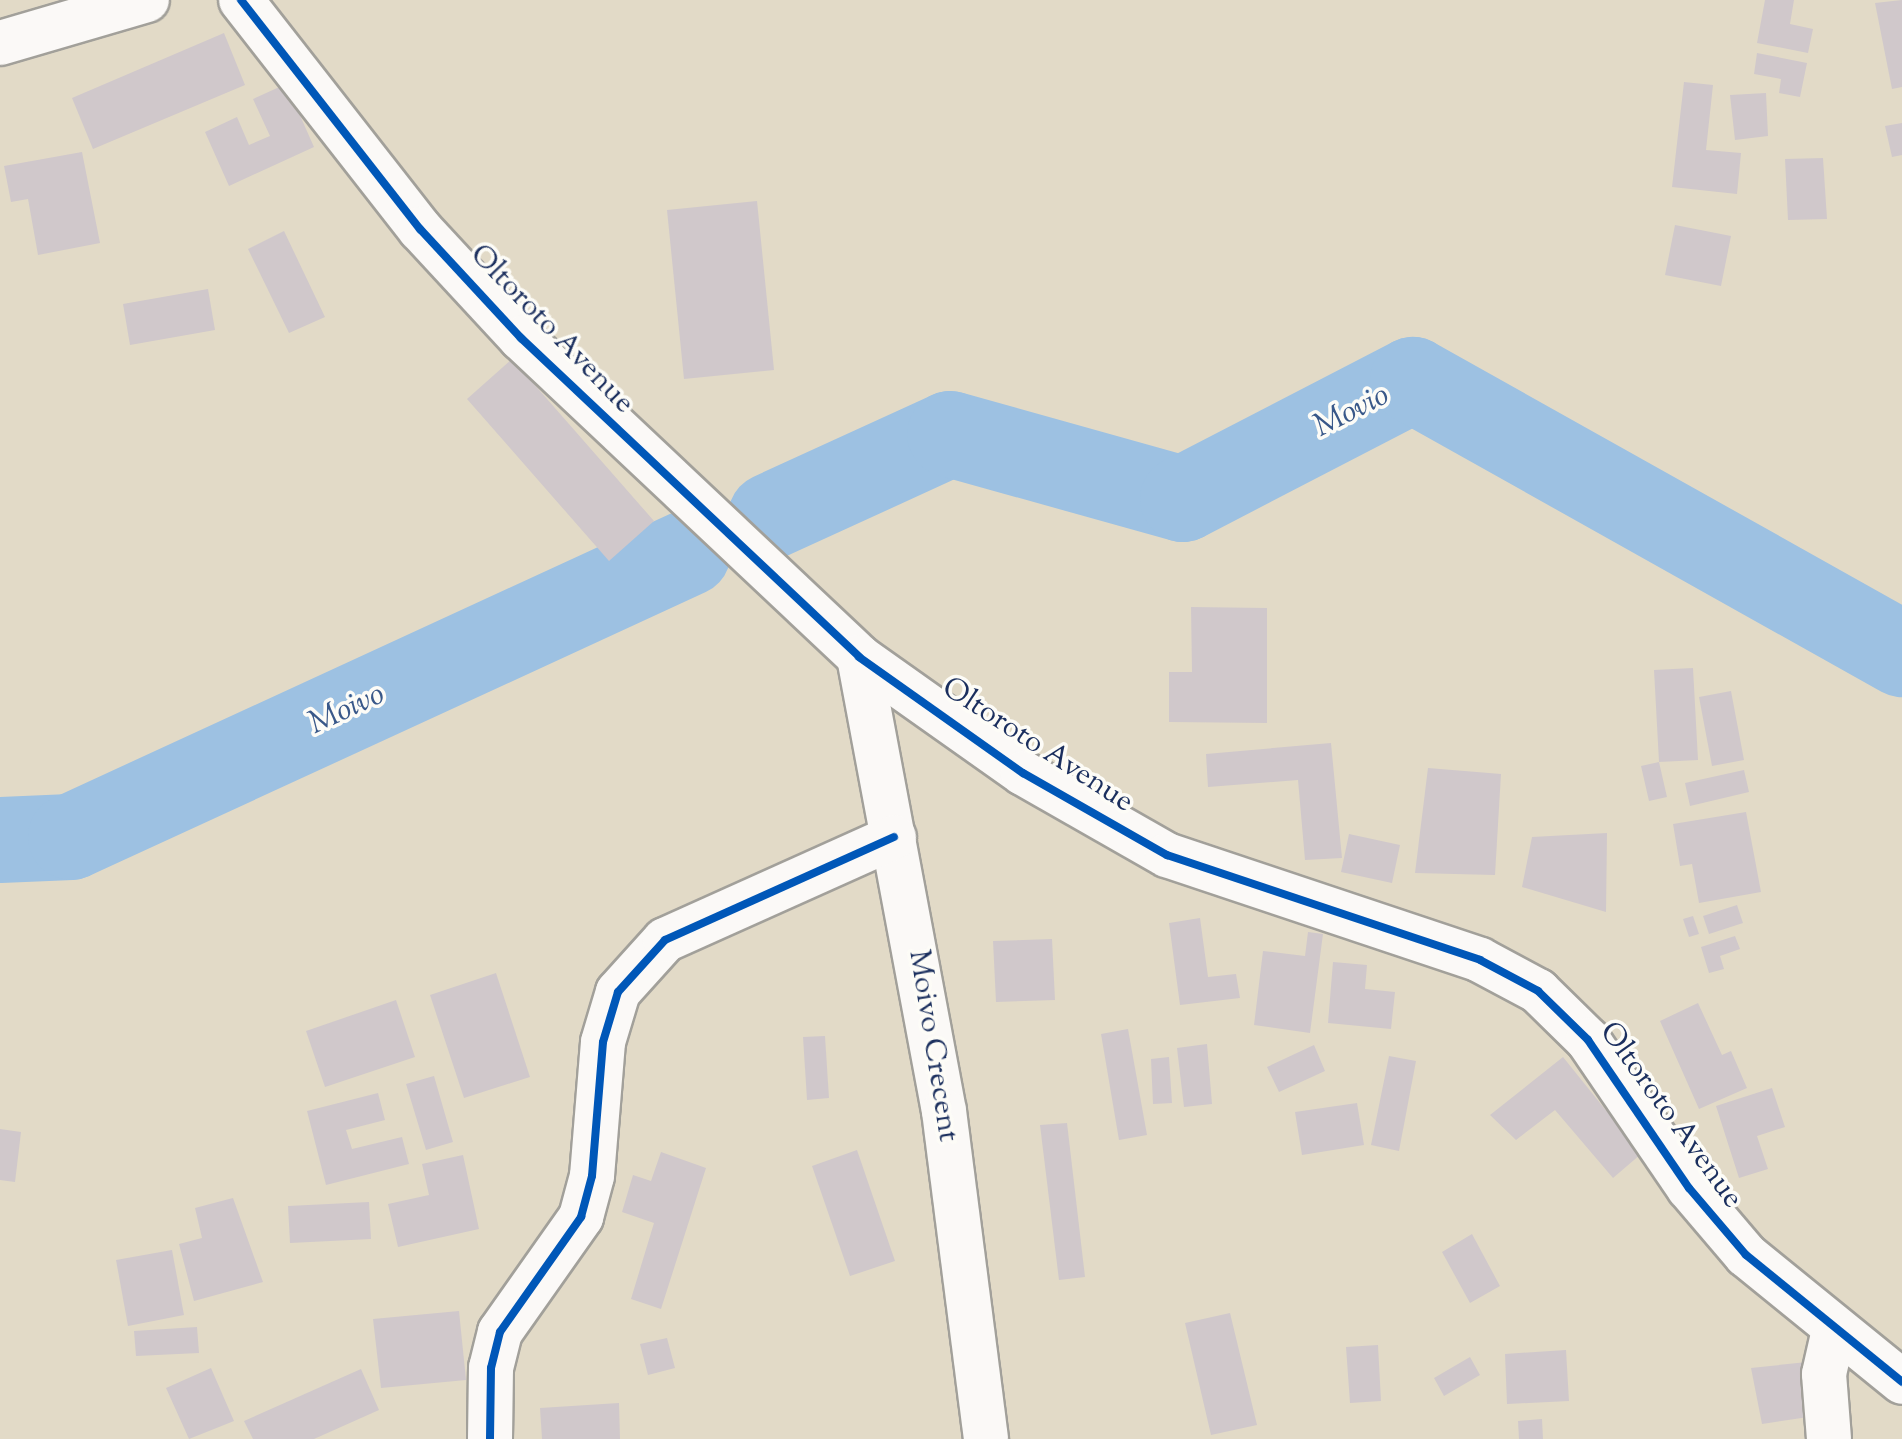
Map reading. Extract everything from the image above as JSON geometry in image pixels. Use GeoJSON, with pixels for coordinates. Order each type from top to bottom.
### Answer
{"type":"FeatureCollection","features":[{"type":"Feature","properties":{"kind":"street"},"geometry":{"type":"LineString","coordinates":[[0,43],[147,0]]}},
{"type":"Feature","properties":{"kind":"street","name":"Oltoroto Avenue"},"geometry":{"type":"LineString","coordinates":[[241,0],[420,229],[521,338],[859,657],[1023,773],[1167,855],[1480,960],[1538,991],[1588,1040],[1689,1188],[1746,1255],[1834,1330],[1902,1382]]}},
{"type":"Feature","properties":{"kind":"street","name":"Moivo Crecent"},"geometry":{"type":"LineString","coordinates":[[859,657],[944,1111],[986,1439]]}},
{"type":"Feature","properties":{"kind":"street"},"geometry":{"type":"LineString","coordinates":[[490,1439],[491,1368],[500,1332],[581,1217],[592,1176],[603,1042],[618,992],[665,940],[894,837]]}},
{"type":"Feature","properties":{"kind":"street"},"geometry":{"type":"LineString","coordinates":[[1829,1439],[1824,1374],[1834,1330]]}},
{"type":"Feature","properties":{"kind":"building"},"geometry":{"type":"Polygon","coordinates":[[[1765,0],[1794,0],[1790,24],[1813,29],[1808,53],[1757,43],[1765,0]]]}},
{"type":"Feature","properties":{"kind":"building"},"geometry":{"type":"Polygon","coordinates":[[[1902,0],[1902,87],[1892,89],[1875,3],[1902,0]]]}},
{"type":"Feature","properties":{"kind":"building"},"geometry":{"type":"Polygon","coordinates":[[[224,33],[245,85],[93,149],[72,98],[224,33]]]}},
{"type":"Feature","properties":{"kind":"building"},"geometry":{"type":"Polygon","coordinates":[[[1757,53],[1807,63],[1800,97],[1779,93],[1781,79],[1754,74],[1757,53]]]}},
{"type":"Feature","properties":{"kind":"building"},"geometry":{"type":"Polygon","coordinates":[[[1684,82],[1713,85],[1706,150],[1741,153],[1737,194],[1672,187],[1684,82]]]}},
{"type":"Feature","properties":{"kind":"building"},"geometry":{"type":"Polygon","coordinates":[[[286,84],[314,147],[229,186],[205,132],[237,117],[249,145],[270,136],[253,99],[286,84]]]}},
{"type":"Feature","properties":{"kind":"building"},"geometry":{"type":"Polygon","coordinates":[[[1766,93],[1768,136],[1735,140],[1730,95],[1766,93]]]}},
{"type":"Feature","properties":{"kind":"building"},"geometry":{"type":"Polygon","coordinates":[[[1902,123],[1902,155],[1892,157],[1885,126],[1902,123]]]}},
{"type":"Feature","properties":{"kind":"building"},"geometry":{"type":"Polygon","coordinates":[[[82,152],[100,243],[38,255],[28,199],[11,202],[4,166],[82,152]]]}},
{"type":"Feature","properties":{"kind":"building"},"geometry":{"type":"Polygon","coordinates":[[[1823,158],[1827,219],[1788,220],[1785,159],[1823,158]]]}},
{"type":"Feature","properties":{"kind":"building"},"geometry":{"type":"Polygon","coordinates":[[[757,201],[774,370],[684,379],[667,210],[757,201]]]}},
{"type":"Feature","properties":{"kind":"building"},"geometry":{"type":"Polygon","coordinates":[[[1675,225],[1731,236],[1721,286],[1665,275],[1675,225]]]}},
{"type":"Feature","properties":{"kind":"building"},"geometry":{"type":"Polygon","coordinates":[[[284,231],[325,317],[289,333],[248,249],[284,231]]]}},
{"type":"Feature","properties":{"kind":"building"},"geometry":{"type":"Polygon","coordinates":[[[208,289],[215,330],[130,345],[123,304],[208,289]]]}},
{"type":"Feature","properties":{"kind":"building"},"geometry":{"type":"Polygon","coordinates":[[[512,359],[654,521],[609,561],[467,399],[512,359]]]}},
{"type":"Feature","properties":{"kind":"building"},"geometry":{"type":"Polygon","coordinates":[[[1191,607],[1267,608],[1267,723],[1169,722],[1169,672],[1192,672],[1191,607]]]}},
{"type":"Feature","properties":{"kind":"building"},"geometry":{"type":"Polygon","coordinates":[[[1693,668],[1698,760],[1659,762],[1654,670],[1693,668]]]}},
{"type":"Feature","properties":{"kind":"building"},"geometry":{"type":"Polygon","coordinates":[[[1731,691],[1744,760],[1712,766],[1699,697],[1731,691]]]}},
{"type":"Feature","properties":{"kind":"building"},"geometry":{"type":"Polygon","coordinates":[[[1331,743],[1342,858],[1305,860],[1298,780],[1208,787],[1206,754],[1331,743]]]}},
{"type":"Feature","properties":{"kind":"building"},"geometry":{"type":"Polygon","coordinates":[[[1659,762],[1667,797],[1649,801],[1641,766],[1659,762]]]}},
{"type":"Feature","properties":{"kind":"building"},"geometry":{"type":"Polygon","coordinates":[[[1428,768],[1501,774],[1495,875],[1415,873],[1428,768]]]}},
{"type":"Feature","properties":{"kind":"building"},"geometry":{"type":"Polygon","coordinates":[[[1744,770],[1749,792],[1690,806],[1685,783],[1744,770]]]}},
{"type":"Feature","properties":{"kind":"building"},"geometry":{"type":"Polygon","coordinates":[[[1746,812],[1761,892],[1699,903],[1692,864],[1680,866],[1673,824],[1746,812]]]}},
{"type":"Feature","properties":{"kind":"building"},"geometry":{"type":"Polygon","coordinates":[[[1607,833],[1606,912],[1522,887],[1532,837],[1607,833]]]}},
{"type":"Feature","properties":{"kind":"building"},"geometry":{"type":"Polygon","coordinates":[[[1349,834],[1400,845],[1392,883],[1341,872],[1349,834]]]}},
{"type":"Feature","properties":{"kind":"building"},"geometry":{"type":"Polygon","coordinates":[[[1737,905],[1743,923],[1709,934],[1703,916],[1737,905]]]}},
{"type":"Feature","properties":{"kind":"building"},"geometry":{"type":"Polygon","coordinates":[[[1693,916],[1699,934],[1689,937],[1683,919],[1693,916]]]}},
{"type":"Feature","properties":{"kind":"building"},"geometry":{"type":"Polygon","coordinates":[[[1200,918],[1208,977],[1236,974],[1240,998],[1180,1005],[1169,923],[1200,918]]]}},
{"type":"Feature","properties":{"kind":"building"},"geometry":{"type":"Polygon","coordinates":[[[1308,932],[1323,934],[1310,1033],[1254,1025],[1263,951],[1305,956],[1308,932]]]}},
{"type":"Feature","properties":{"kind":"building"},"geometry":{"type":"Polygon","coordinates":[[[1735,936],[1740,949],[1720,956],[1724,969],[1709,973],[1701,947],[1735,936]]]}},
{"type":"Feature","properties":{"kind":"building"},"geometry":{"type":"Polygon","coordinates":[[[1052,939],[1055,1000],[996,1002],[993,941],[1052,939]]]}},
{"type":"Feature","properties":{"kind":"building"},"geometry":{"type":"Polygon","coordinates":[[[1333,962],[1367,965],[1365,989],[1395,992],[1391,1029],[1328,1023],[1333,962]]]}},
{"type":"Feature","properties":{"kind":"building"},"geometry":{"type":"Polygon","coordinates":[[[496,973],[530,1077],[464,1098],[430,995],[496,973]]]}},
{"type":"Feature","properties":{"kind":"building"},"geometry":{"type":"Polygon","coordinates":[[[396,1000],[415,1057],[325,1087],[306,1031],[396,1000]]]}},
{"type":"Feature","properties":{"kind":"building"},"geometry":{"type":"Polygon","coordinates":[[[1698,1003],[1722,1055],[1731,1051],[1747,1088],[1699,1109],[1660,1021],[1698,1003]]]}},
{"type":"Feature","properties":{"kind":"building"},"geometry":{"type":"Polygon","coordinates":[[[1128,1029],[1147,1135],[1119,1140],[1101,1034],[1128,1029]]]}},
{"type":"Feature","properties":{"kind":"building"},"geometry":{"type":"Polygon","coordinates":[[[825,1036],[829,1098],[807,1100],[803,1037],[825,1036]]]}},
{"type":"Feature","properties":{"kind":"building"},"geometry":{"type":"Polygon","coordinates":[[[1207,1044],[1212,1104],[1184,1107],[1177,1048],[1207,1044]]]}},
{"type":"Feature","properties":{"kind":"building"},"geometry":{"type":"Polygon","coordinates":[[[1314,1045],[1325,1071],[1279,1092],[1267,1067],[1314,1045]]]}},
{"type":"Feature","properties":{"kind":"building"},"geometry":{"type":"Polygon","coordinates":[[[1389,1056],[1416,1061],[1399,1151],[1371,1145],[1389,1056]]]}},
{"type":"Feature","properties":{"kind":"building"},"geometry":{"type":"Polygon","coordinates":[[[1169,1057],[1172,1103],[1153,1104],[1151,1059],[1169,1057]]]}},
{"type":"Feature","properties":{"kind":"building"},"geometry":{"type":"Polygon","coordinates":[[[1563,1057],[1641,1154],[1613,1178],[1555,1110],[1516,1140],[1490,1115],[1563,1057]]]}},
{"type":"Feature","properties":{"kind":"building"},"geometry":{"type":"Polygon","coordinates":[[[434,1076],[453,1142],[426,1150],[406,1084],[434,1076]]]}},
{"type":"Feature","properties":{"kind":"building"},"geometry":{"type":"Polygon","coordinates":[[[1772,1088],[1785,1127],[1757,1136],[1768,1169],[1739,1178],[1716,1106],[1772,1088]]]}},
{"type":"Feature","properties":{"kind":"building"},"geometry":{"type":"Polygon","coordinates":[[[378,1093],[385,1120],[346,1130],[352,1149],[402,1137],[409,1164],[326,1185],[307,1111],[378,1093]]]}},
{"type":"Feature","properties":{"kind":"building"},"geometry":{"type":"Polygon","coordinates":[[[1357,1103],[1364,1145],[1302,1155],[1295,1112],[1357,1103]]]}},
{"type":"Feature","properties":{"kind":"building"},"geometry":{"type":"Polygon","coordinates":[[[1067,1123],[1085,1277],[1059,1280],[1040,1125],[1067,1123]]]}},
{"type":"Feature","properties":{"kind":"building"},"geometry":{"type":"Polygon","coordinates":[[[0,1129],[21,1132],[15,1182],[0,1180],[0,1129]]]}},
{"type":"Feature","properties":{"kind":"building"},"geometry":{"type":"Polygon","coordinates":[[[857,1150],[895,1261],[850,1276],[812,1166],[857,1150]]]}},
{"type":"Feature","properties":{"kind":"building"},"geometry":{"type":"Polygon","coordinates":[[[661,1152],[706,1168],[661,1309],[631,1299],[654,1223],[622,1212],[633,1175],[651,1181],[661,1152]]]}},
{"type":"Feature","properties":{"kind":"building"},"geometry":{"type":"Polygon","coordinates":[[[463,1155],[479,1229],[398,1247],[388,1204],[429,1195],[422,1164],[463,1155]]]}},
{"type":"Feature","properties":{"kind":"building"},"geometry":{"type":"Polygon","coordinates":[[[233,1198],[263,1282],[194,1301],[179,1244],[202,1238],[195,1208],[233,1198]]]}},
{"type":"Feature","properties":{"kind":"building"},"geometry":{"type":"Polygon","coordinates":[[[369,1202],[371,1239],[290,1243],[288,1206],[369,1202]]]}},
{"type":"Feature","properties":{"kind":"building"},"geometry":{"type":"Polygon","coordinates":[[[1472,1234],[1500,1286],[1470,1303],[1442,1252],[1472,1234]]]}},
{"type":"Feature","properties":{"kind":"building"},"geometry":{"type":"Polygon","coordinates":[[[172,1250],[184,1315],[128,1326],[116,1260],[172,1250]]]}},
{"type":"Feature","properties":{"kind":"building"},"geometry":{"type":"Polygon","coordinates":[[[459,1311],[466,1380],[381,1388],[373,1319],[459,1311]]]}},
{"type":"Feature","properties":{"kind":"building"},"geometry":{"type":"Polygon","coordinates":[[[1230,1313],[1257,1425],[1211,1435],[1185,1323],[1230,1313]]]}},
{"type":"Feature","properties":{"kind":"building"},"geometry":{"type":"Polygon","coordinates":[[[197,1327],[199,1353],[136,1356],[134,1331],[197,1327]]]}},
{"type":"Feature","properties":{"kind":"building"},"geometry":{"type":"Polygon","coordinates":[[[667,1338],[675,1368],[648,1375],[640,1344],[667,1338]]]}},
{"type":"Feature","properties":{"kind":"building"},"geometry":{"type":"Polygon","coordinates":[[[1378,1345],[1381,1401],[1350,1403],[1346,1347],[1378,1345]]]}},
{"type":"Feature","properties":{"kind":"building"},"geometry":{"type":"Polygon","coordinates":[[[1566,1350],[1569,1401],[1507,1404],[1505,1354],[1566,1350]]]}},
{"type":"Feature","properties":{"kind":"building"},"geometry":{"type":"Polygon","coordinates":[[[1470,1357],[1480,1375],[1444,1396],[1434,1378],[1470,1357]]]}},
{"type":"Feature","properties":{"kind":"building"},"geometry":{"type":"Polygon","coordinates":[[[1807,1362],[1815,1416],[1762,1424],[1751,1368],[1807,1362]]]}},
{"type":"Feature","properties":{"kind":"building"},"geometry":{"type":"Polygon","coordinates":[[[211,1368],[234,1421],[189,1439],[166,1388],[211,1368]]]}},
{"type":"Feature","properties":{"kind":"building"},"geometry":{"type":"Polygon","coordinates":[[[361,1369],[379,1410],[314,1439],[253,1439],[244,1421],[361,1369]]]}},
{"type":"Feature","properties":{"kind":"building"},"geometry":{"type":"Polygon","coordinates":[[[619,1403],[620,1439],[542,1439],[540,1408],[619,1403]]]}},
{"type":"Feature","properties":{"kind":"building"},"geometry":{"type":"Polygon","coordinates":[[[1542,1419],[1543,1439],[1519,1439],[1518,1421],[1542,1419]]]}},
{"type":"Feature","properties":{"kind":"waterway","name":"Movio"},"geometry":{"type":"LineString","coordinates":[[771,516],[950,434],[1183,499],[1413,380],[1902,654]]}},
{"type":"Feature","properties":{"kind":"waterway","name":"Moivo"},"geometry":{"type":"LineString","coordinates":[[0,840],[71,837],[688,553]]}},
{"type":"Feature","properties":{"kind":"cycle path"},"geometry":{"type":"LineString","coordinates":[[241,0],[420,229],[521,338],[859,657],[1023,773],[1167,855],[1480,960],[1538,991],[1588,1040],[1689,1188],[1746,1255],[1902,1382]]}},
{"type":"Feature","properties":{"kind":"cycle path"},"geometry":{"type":"LineString","coordinates":[[490,1439],[491,1368],[500,1332],[581,1217],[592,1176],[603,1042],[618,992],[665,940],[894,837]]}}]}
